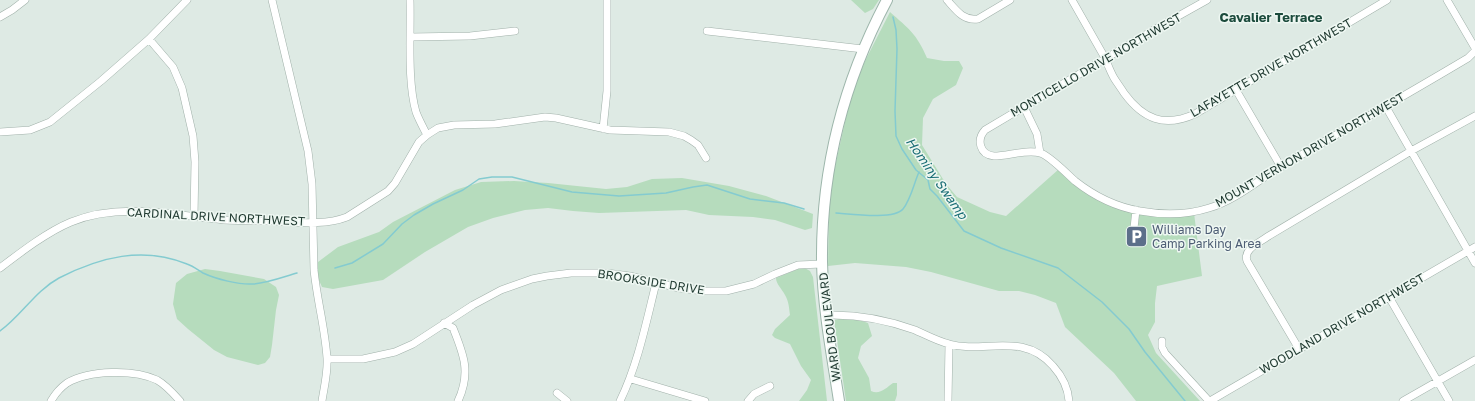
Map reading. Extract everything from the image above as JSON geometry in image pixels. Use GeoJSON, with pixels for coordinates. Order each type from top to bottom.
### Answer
{"type":"FeatureCollection","features":[{"type":"Feature","properties":{"kind":"main road","name":"WARD BOULEVARD"},"geometry":{"type":"LineString","coordinates":[[839,401],[826,315],[822,264],[825,197],[831,159],[842,110],[863,50],[876,20],[887,0]]}},
{"type":"Feature","properties":{"kind":"street"},"geometry":{"type":"LineString","coordinates":[[0,17],[25,0]]}},
{"type":"Feature","properties":{"kind":"street"},"geometry":{"type":"LineString","coordinates":[[0,132],[30,130],[50,122],[101,81],[149,39],[187,0]]}},
{"type":"Feature","properties":{"kind":"street"},"geometry":{"type":"LineString","coordinates":[[272,0],[308,151],[312,184],[315,285],[327,359],[326,380],[322,401]]}},
{"type":"Feature","properties":{"kind":"street"},"geometry":{"type":"LineString","coordinates":[[410,0],[411,77],[414,103],[419,121],[427,135]]}},
{"type":"Feature","properties":{"kind":"street"},"geometry":{"type":"LineString","coordinates":[[603,129],[607,91],[607,0]]}},
{"type":"Feature","properties":{"kind":"street"},"geometry":{"type":"LineString","coordinates":[[947,0],[965,18],[972,20],[978,19],[1010,0]]}},
{"type":"Feature","properties":{"kind":"street","name":"LAFAYETTE DRIVE NORTHWEST"},"geometry":{"type":"LineString","coordinates":[[1072,0],[1105,59],[1114,79],[1132,104],[1146,115],[1159,120],[1172,121],[1184,119],[1236,90],[1387,0]]}},
{"type":"Feature","properties":{"kind":"street","name":"MONTICELLO DRIVE NORTHWEST"},"geometry":{"type":"LineString","coordinates":[[1040,153],[988,155],[983,151],[980,141],[981,135],[985,130],[1208,0]]}},
{"type":"Feature","properties":{"kind":"street"},"geometry":{"type":"LineString","coordinates":[[1448,0],[1475,50]]}},
{"type":"Feature","properties":{"kind":"street"},"geometry":{"type":"LineString","coordinates":[[411,37],[470,36],[515,31]]}},
{"type":"Feature","properties":{"kind":"street"},"geometry":{"type":"LineString","coordinates":[[707,31],[863,50]]}},
{"type":"Feature","properties":{"kind":"street"},"geometry":{"type":"LineString","coordinates":[[149,39],[173,67],[182,88],[193,136],[195,162],[194,216]]}},
{"type":"Feature","properties":{"kind":"street","name":"MOUNT VERNON DRIVE NORTHWEST"},"geometry":{"type":"LineString","coordinates":[[1040,153],[1060,166],[1090,192],[1114,204],[1160,214],[1182,213],[1209,208],[1223,203],[1281,167],[1386,107],[1468,58],[1475,50]]}},
{"type":"Feature","properties":{"kind":"street"},"geometry":{"type":"LineString","coordinates":[[1236,90],[1281,167]]}},
{"type":"Feature","properties":{"kind":"street"},"geometry":{"type":"LineString","coordinates":[[1024,107],[1033,124],[1040,153]]}},
{"type":"Feature","properties":{"kind":"street"},"geometry":{"type":"LineString","coordinates":[[1386,107],[1475,263]]}},
{"type":"Feature","properties":{"kind":"street"},"geometry":{"type":"LineString","coordinates":[[1299,349],[1247,261],[1247,252],[1267,237],[1411,151],[1475,116]]}},
{"type":"Feature","properties":{"kind":"street","name":"CARDINAL DRIVE NORTHWEST"},"geometry":{"type":"LineString","coordinates":[[0,268],[57,229],[88,216],[104,213],[135,211],[226,220],[313,222],[333,221],[347,217],[383,195],[395,183],[419,142],[427,135],[438,128],[454,125],[495,124],[544,117],[556,118],[603,129],[630,132],[676,133],[698,145],[706,158]]}},
{"type":"Feature","properties":{"kind":"street"},"geometry":{"type":"LineString","coordinates":[[1134,228],[1136,210]]}},
{"type":"Feature","properties":{"kind":"street","name":"WOODLAND DRIVE NORTHWEST"},"geometry":{"type":"LineString","coordinates":[[1210,401],[1475,247]]}},
{"type":"Feature","properties":{"kind":"street","name":"BROOKSIDE DRIVE"},"geometry":{"type":"LineString","coordinates":[[327,359],[363,359],[396,352],[413,344],[473,305],[502,290],[532,279],[547,276],[583,272],[607,273],[630,276],[691,290],[726,291],[754,284],[798,265],[822,264]]}},
{"type":"Feature","properties":{"kind":"street"},"geometry":{"type":"LineString","coordinates":[[620,401],[637,360],[656,283]]}},
{"type":"Feature","properties":{"kind":"street"},"geometry":{"type":"LineString","coordinates":[[1389,297],[1449,401]]}},
{"type":"Feature","properties":{"kind":"street"},"geometry":{"type":"LineString","coordinates":[[826,315],[856,315],[873,318],[915,330],[949,344],[962,346],[1006,345],[1024,348],[1036,353],[1051,364],[1059,373],[1065,384],[1070,401]]}},
{"type":"Feature","properties":{"kind":"street"},"geometry":{"type":"LineString","coordinates":[[444,323],[453,328],[465,361],[465,379],[458,401]]}},
{"type":"Feature","properties":{"kind":"street"},"geometry":{"type":"LineString","coordinates":[[1162,341],[1162,347],[1165,354],[1210,401]]}},
{"type":"Feature","properties":{"kind":"street"},"geometry":{"type":"LineString","coordinates":[[948,401],[949,344]]}},
{"type":"Feature","properties":{"kind":"street"},"geometry":{"type":"LineString","coordinates":[[1403,401],[1475,360]]}},
{"type":"Feature","properties":{"kind":"street"},"geometry":{"type":"LineString","coordinates":[[51,401],[60,388],[72,381],[97,374],[121,373],[136,374],[157,380],[180,401]]}},
{"type":"Feature","properties":{"kind":"street"},"geometry":{"type":"LineString","coordinates":[[630,379],[704,401]]}},
{"type":"Feature","properties":{"kind":"street"},"geometry":{"type":"LineString","coordinates":[[748,401],[754,394],[770,386]]}},
{"type":"Feature","properties":{"kind":"street"},"geometry":{"type":"LineString","coordinates":[[558,394],[567,401]]}},
{"type":"Feature","properties":{"kind":"green space"},"geometry":{"type":"Polygon","coordinates":[[[851,0],[879,0],[873,9],[865,13],[851,0]]]}},
{"type":"Feature","properties":{"kind":"green space"},"geometry":{"type":"Polygon","coordinates":[[[890,12],[916,37],[927,58],[944,61],[959,61],[963,68],[956,85],[933,99],[923,118],[922,145],[946,184],[957,197],[990,212],[1006,216],[1059,169],[1122,210],[1194,213],[1202,276],[1157,286],[1155,322],[1148,335],[1156,353],[1200,401],[1136,401],[1114,373],[1065,327],[1056,303],[1035,295],[1019,291],[999,291],[931,272],[906,267],[855,263],[828,266],[829,207],[834,171],[852,93],[865,61],[890,12]]]}},
{"type":"Feature","properties":{"kind":"green space"},"geometry":{"type":"Polygon","coordinates":[[[682,178],[729,186],[766,196],[813,214],[812,228],[805,230],[775,220],[753,217],[709,215],[686,210],[599,213],[548,208],[525,210],[493,218],[468,227],[425,252],[383,280],[333,289],[322,287],[318,278],[318,262],[338,247],[379,232],[393,222],[455,190],[481,182],[514,181],[606,189],[627,187],[652,179],[682,178]]]}},
{"type":"Feature","properties":{"kind":"green space"},"geometry":{"type":"Polygon","coordinates":[[[803,267],[810,271],[813,277],[827,401],[799,401],[807,390],[811,380],[801,366],[790,344],[775,338],[772,335],[775,329],[790,315],[789,305],[776,278],[803,267]]]}},
{"type":"Feature","properties":{"kind":"green space"},"geometry":{"type":"Polygon","coordinates":[[[205,269],[264,279],[276,287],[279,295],[272,345],[270,357],[265,363],[258,365],[227,357],[214,350],[177,319],[173,304],[176,283],[187,274],[205,269]]]}},
{"type":"Feature","properties":{"kind":"green space"},"geometry":{"type":"Polygon","coordinates":[[[834,320],[859,320],[868,323],[872,336],[861,346],[858,358],[869,378],[871,391],[880,392],[893,383],[897,383],[897,395],[895,401],[846,401],[834,320]]]}},
{"type":"Feature","properties":{"kind":"waterway","name":"Hominy Swamp"},"geometry":{"type":"LineString","coordinates":[[893,17],[896,30],[897,49],[895,111],[896,136],[902,149],[916,170],[928,180],[930,189],[964,231],[1001,248],[1058,268],[1102,302],[1129,329],[1145,352],[1185,401]]}},
{"type":"Feature","properties":{"kind":"waterway"},"geometry":{"type":"LineString","coordinates":[[836,213],[872,216],[898,212],[903,209],[908,201],[919,172]]}},
{"type":"Feature","properties":{"kind":"waterway"},"geometry":{"type":"LineString","coordinates":[[335,268],[352,263],[383,244],[402,224],[414,215],[463,190],[479,179],[492,177],[512,177],[572,192],[619,196],[666,193],[707,185],[750,199],[784,203],[804,209]]}},
{"type":"Feature","properties":{"kind":"waterway"},"geometry":{"type":"LineString","coordinates":[[0,331],[8,325],[50,283],[90,264],[122,256],[138,255],[171,259],[189,265],[214,277],[241,284],[253,284],[275,280],[297,273]]}},
{"type":"Feature","properties":{"kind":"place","name":"Williams Day Camp Parking Area"},"geometry":{"type":"Point","coordinates":[1137,237]}},
{"type":"Feature","properties":{"kind":"district","name":"Cavalier Terrace"},"geometry":{"type":"Point","coordinates":[1271,17]}}]}
